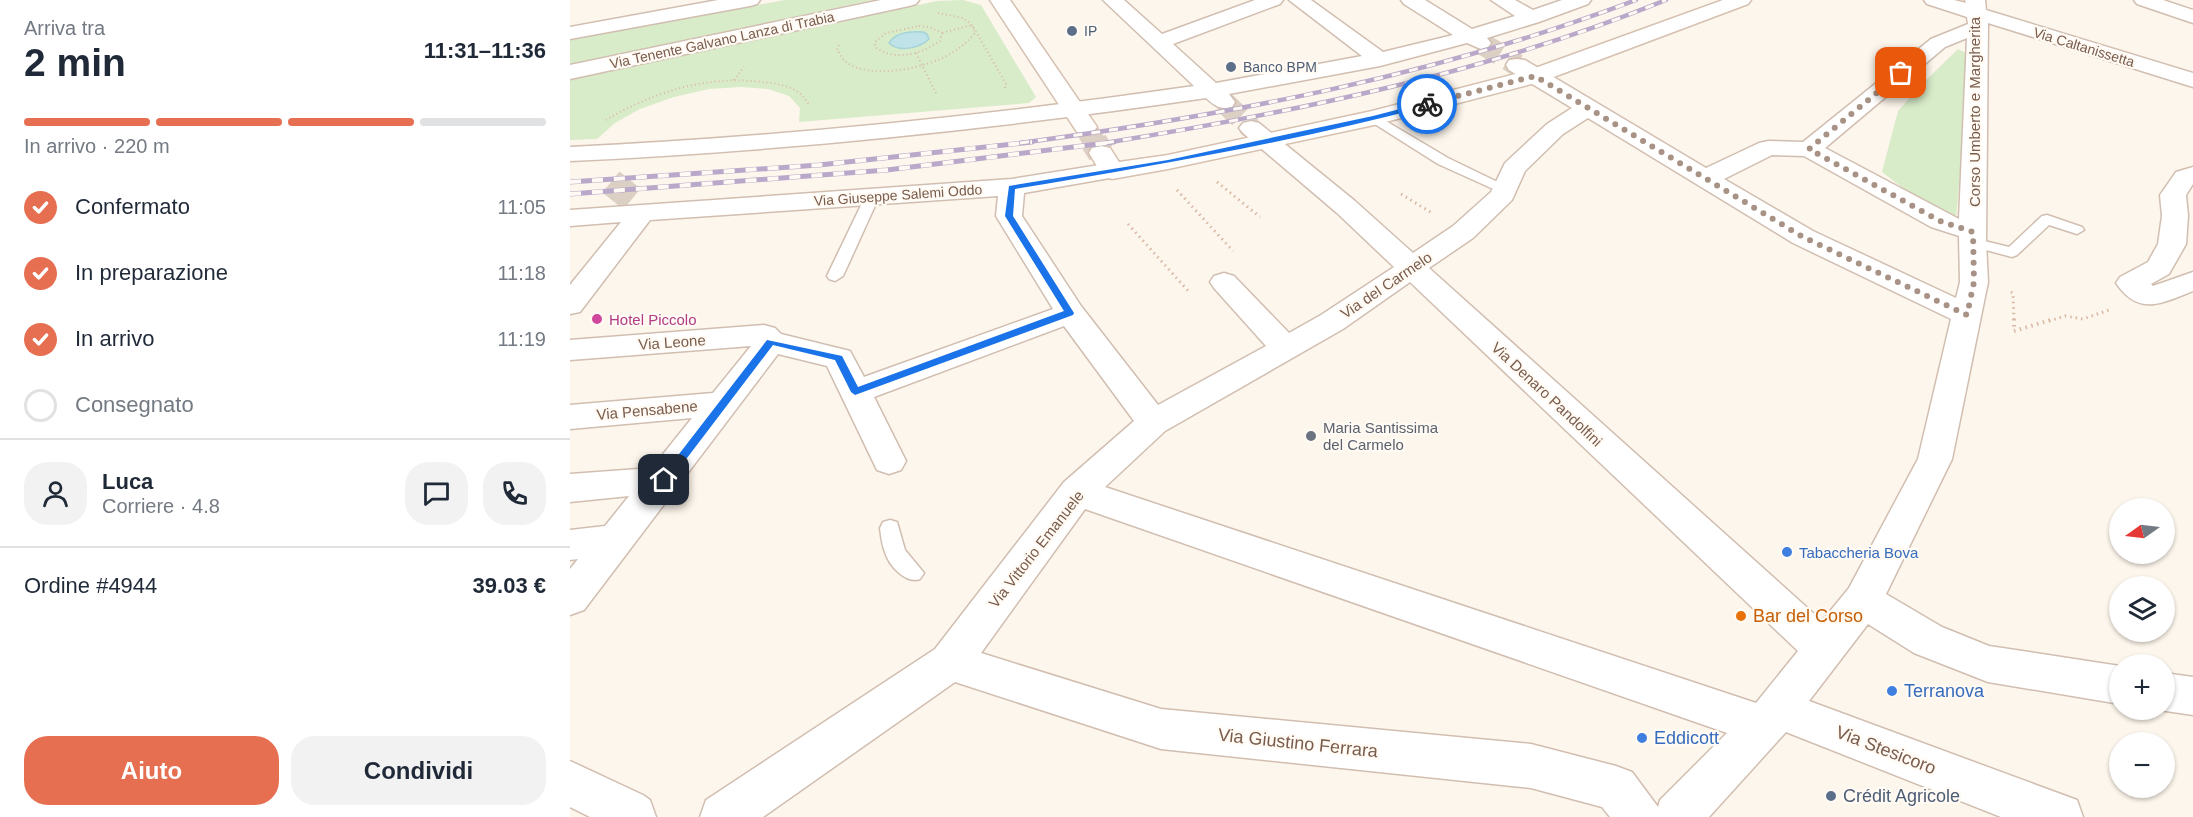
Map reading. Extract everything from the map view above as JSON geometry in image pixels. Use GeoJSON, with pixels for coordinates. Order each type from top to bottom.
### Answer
{"type":"FeatureCollection","features":[{"type":"Feature","properties":{"kind":"street"},"geometry":{"type":"LineString","coordinates":[[570,33],[750,0]]}},
{"type":"Feature","properties":{"kind":"street","name":"Via Tenente Galvano Lanza di Trabia"},"geometry":{"type":"LineString","coordinates":[[570,72],[909,0]]}},
{"type":"Feature","properties":{"kind":"street"},"geometry":{"type":"LineString","coordinates":[[999,0],[1080,118]]}},
{"type":"Feature","properties":{"kind":"street"},"geometry":{"type":"LineString","coordinates":[[1113,0],[1219,97]]}},
{"type":"Feature","properties":{"kind":"street"},"geometry":{"type":"LineString","coordinates":[[1158,42],[1274,0]]}},
{"type":"Feature","properties":{"kind":"street"},"geometry":{"type":"LineString","coordinates":[[1299,0],[1380,60]]}},
{"type":"Feature","properties":{"kind":"street"},"geometry":{"type":"LineString","coordinates":[[1411,0],[1476,40]]}},
{"type":"Feature","properties":{"kind":"street"},"geometry":{"type":"LineString","coordinates":[[1501,0],[1532,18]]}},
{"type":"Feature","properties":{"kind":"street"},"geometry":{"type":"LineString","coordinates":[[570,154],[833,137],[966,124],[1080,118],[1219,97],[1476,40],[1581,0]]}},
{"type":"Feature","properties":{"kind":"street","name":"Via Caltanissetta"},"geometry":{"type":"LineString","coordinates":[[1934,0],[2193,80]]}},
{"type":"Feature","properties":{"kind":"street"},"geometry":{"type":"LineString","coordinates":[[2144,0],[2193,17]]}},
{"type":"Feature","properties":{"kind":"street","name":"Via Giuseppe Salemi Oddo"},"geometry":{"type":"LineString","coordinates":[[570,218],[607,209],[642,213],[1011,187],[1106,162],[1156,164],[1194,156],[1258,135],[1374,118],[1736,1]]}},
{"type":"Feature","properties":{"kind":"street"},"geometry":{"type":"LineString","coordinates":[[1809,149],[1976,13]]}},
{"type":"Feature","properties":{"kind":"street","name":"Corso Umberto e Margherita"},"geometry":{"type":"LineString","coordinates":[[1677,817],[1771,718],[1863,600],[1935,459],[1974,282],[1972,237],[1976,13]]}},
{"type":"Feature","properties":{"kind":"street"},"geometry":{"type":"LineString","coordinates":[[1526,70],[1803,237],[1967,315]]}},
{"type":"Feature","properties":{"kind":"street","name":"Via del Carmelo"},"geometry":{"type":"LineString","coordinates":[[1153,423],[1332,322],[1463,232],[1503,195],[1514,168],[1555,129],[1587,108]]}},
{"type":"Feature","properties":{"kind":"street","name":"Via Denaro Pandolfini"},"geometry":{"type":"LineString","coordinates":[[1258,135],[1347,207],[1825,650]]}},
{"type":"Feature","properties":{"kind":"street"},"geometry":{"type":"LineString","coordinates":[[1702,177],[1768,148],[1809,149],[1972,237]]}},
{"type":"Feature","properties":{"kind":"street"},"geometry":{"type":"LineString","coordinates":[[638,170],[655,150]]}},
{"type":"Feature","properties":{"kind":"street"},"geometry":{"type":"LineString","coordinates":[[2193,175],[2185,177],[2173,195],[2175,216],[2172,244],[2159,268],[2130,283],[2150,297],[2193,281]]}},
{"type":"Feature","properties":{"kind":"street"},"geometry":{"type":"LineString","coordinates":[[1011,187],[1009,216],[1070,313],[1153,423]]}},
{"type":"Feature","properties":{"kind":"street"},"geometry":{"type":"LineString","coordinates":[[570,305],[642,213]]}},
{"type":"Feature","properties":{"kind":"street"},"geometry":{"type":"LineString","coordinates":[[1224,282],[1285,348]]}},
{"type":"Feature","properties":{"kind":"street"},"geometry":{"type":"LineString","coordinates":[[889,461],[855,392],[1070,313]]}},
{"type":"Feature","properties":{"kind":"street","name":"Via Leone"},"geometry":{"type":"LineString","coordinates":[[570,350],[764,335],[771,342],[839,358],[855,392]]}},
{"type":"Feature","properties":{"kind":"street"},"geometry":{"type":"LineString","coordinates":[[570,598],[771,342]]}},
{"type":"Feature","properties":{"kind":"street","name":"Via Pensabene"},"geometry":{"type":"LineString","coordinates":[[570,417],[724,404]]}},
{"type":"Feature","properties":{"kind":"street","name":"Via Vittorio Emanuele"},"geometry":{"type":"LineString","coordinates":[[734,813],[950,662],[1077,492],[1153,423]]}},
{"type":"Feature","properties":{"kind":"street"},"geometry":{"type":"LineString","coordinates":[[570,488],[664,480]]}},
{"type":"Feature","properties":{"kind":"street","name":"Via Stesicoro"},"geometry":{"type":"LineString","coordinates":[[1077,492],[1771,718],[2060,817]]}},
{"type":"Feature","properties":{"kind":"street"},"geometry":{"type":"LineString","coordinates":[[570,545],[618,539]]}},
{"type":"Feature","properties":{"kind":"street"},"geometry":{"type":"LineString","coordinates":[[1863,600],[1928,640],[1988,664],[2109,684]]}},
{"type":"Feature","properties":{"kind":"street","name":"Via Giustino Ferrara"},"geometry":{"type":"LineString","coordinates":[[950,662],[1161,729],[1531,766],[1616,788],[1639,817]]}},
{"type":"Feature","properties":{"kind":"street"},"geometry":{"type":"LineString","coordinates":[[2175,694],[2193,696]]}},
{"type":"Feature","properties":{"kind":"street"},"geometry":{"type":"LineString","coordinates":[[570,783],[627,811],[633,817]]}},
{"type":"Feature","properties":{"kind":"lane"},"geometry":{"type":"LineString","coordinates":[[1374,118],[1443,161],[1505,189]]}},
{"type":"Feature","properties":{"kind":"lane"},"geometry":{"type":"LineString","coordinates":[[835,276],[872,197]]}},
{"type":"Feature","properties":{"kind":"lane"},"geometry":{"type":"LineString","coordinates":[[1972,237],[2012,252],[2047,219],[2077,230]]}},
{"type":"Feature","properties":{"kind":"lane"},"geometry":{"type":"LineString","coordinates":[[890,528],[895,554],[914,573]]}},
{"type":"Feature","properties":{"kind":"path"},"geometry":{"type":"LineString","coordinates":[[932,12],[956,16],[972,25],[1006,84],[1002,92]]}},
{"type":"Feature","properties":{"kind":"path"},"geometry":{"type":"LineString","coordinates":[[942,33],[943,37],[934,46],[916,53],[885,53],[875,47],[875,42],[886,33],[908,27],[929,27],[942,33],[972,25]]}},
{"type":"Feature","properties":{"kind":"path"},"geometry":{"type":"LineString","coordinates":[[841,40],[837,50],[840,59],[851,66],[869,70],[892,70],[923,66],[958,53],[970,43],[975,33],[972,25]]}},
{"type":"Feature","properties":{"kind":"path"},"geometry":{"type":"LineString","coordinates":[[916,53],[940,100]]}},
{"type":"Feature","properties":{"kind":"path"},"geometry":{"type":"LineString","coordinates":[[602,122],[620,111],[653,97],[689,86],[726,81],[758,80],[783,85],[802,94],[810,107],[808,111]]}},
{"type":"Feature","properties":{"kind":"path"},"geometry":{"type":"LineString","coordinates":[[1194,156],[1213,179],[1260,217]]}},
{"type":"Feature","properties":{"kind":"path"},"geometry":{"type":"LineString","coordinates":[[1128,224],[1192,295],[1251,270],[1173,187],[1156,164]]}},
{"type":"Feature","properties":{"kind":"path"},"geometry":{"type":"LineString","coordinates":[[2013,293],[2014,331],[2065,316],[2083,319],[2150,297]]}},
{"type":"Feature","properties":{"kind":"green space"},"geometry":{"type":"Polygon","coordinates":[[[785,0],[873,0],[570,65],[570,39],[785,0]]]}},
{"type":"Feature","properties":{"kind":"green space"},"geometry":{"type":"Polygon","coordinates":[[[963,0],[981,5],[1036,97],[1029,103],[799,122],[800,108],[789,96],[768,89],[741,87],[709,89],[674,97],[640,109],[615,123],[597,139],[570,140],[570,80],[937,1],[963,0]]]}},
{"type":"Feature","properties":{"kind":"green space"},"geometry":{"type":"Polygon","coordinates":[[[1958,49],[1970,55],[1956,219],[1916,198],[1882,172],[1898,111],[1958,49]]]}},
{"type":"Feature","properties":{"kind":"water"},"geometry":{"type":"Polygon","coordinates":[[[923,32],[929,39],[915,47],[904,49],[889,43],[900,34],[923,32]]]}},
{"type":"Feature","properties":{"kind":"tunnel"},"geometry":{"type":"LineString","coordinates":[[1481,43],[1517,65]]}},
{"type":"Feature","properties":{"kind":"tunnel"},"geometry":{"type":"LineString","coordinates":[[1224,102],[1251,128]]}},
{"type":"Feature","properties":{"kind":"tunnel"},"geometry":{"type":"LineString","coordinates":[[1085,127],[1095,143]]}},
{"type":"Feature","properties":{"kind":"tunnel"},"geometry":{"type":"LineString","coordinates":[[1094,142],[1101,153]]}},
{"type":"Feature","properties":{"kind":"tunnel"},"geometry":{"type":"LineString","coordinates":[[613,201],[638,170]]}},
{"type":"Feature","properties":{"kind":"railway"},"geometry":{"type":"LineString","coordinates":[[1020,143],[1177,119],[1332,89],[1486,50],[1561,27],[1636,0]]}},
{"type":"Feature","properties":{"kind":"railway"},"geometry":{"type":"LineString","coordinates":[[1105,143],[1248,118],[1390,87],[1530,49],[1666,0]]}},
{"type":"Feature","properties":{"kind":"railway"},"geometry":{"type":"LineString","coordinates":[[570,182],[819,165],[1032,142]]}},
{"type":"Feature","properties":{"kind":"railway"},"geometry":{"type":"LineString","coordinates":[[570,194],[887,170],[1114,142]]}},
{"type":"Feature","properties":{"kind":"way so far"},"geometry":{"type":"LineString","coordinates":[[1427,104],[1535,76],[1803,237],[1967,315],[1974,282],[1973,232],[1940,221],[1809,149],[1901,73]]}},
{"type":"Feature","properties":{"kind":"place","name":"IP"},"geometry":{"type":"Point","coordinates":[1072,31]}},
{"type":"Feature","properties":{"kind":"place","name":"Banco BPM"},"geometry":{"type":"Point","coordinates":[1231,67]}},
{"type":"Feature","properties":{"kind":"place","name":"Hotel Piccolo"},"geometry":{"type":"Point","coordinates":[597,319]}},
{"type":"Feature","properties":{"kind":"place","name":"Maria Santissima del Carmelo"},"geometry":{"type":"Point","coordinates":[1311,436]}},
{"type":"Feature","properties":{"kind":"place","name":"Tabaccheria Bova"},"geometry":{"type":"Point","coordinates":[1787,552]}},
{"type":"Feature","properties":{"kind":"place","name":"Bar del Corso"},"geometry":{"type":"Point","coordinates":[1741,616]}},
{"type":"Feature","properties":{"kind":"place","name":"Terranova"},"geometry":{"type":"Point","coordinates":[1892,691]}},
{"type":"Feature","properties":{"kind":"place","name":"Eddicott"},"geometry":{"type":"Point","coordinates":[1642,738]}},
{"type":"Feature","properties":{"kind":"place","name":"Crédit Agricole"},"geometry":{"type":"Point","coordinates":[1831,796]}},
{"type":"Feature","properties":{"kind":"route"},"geometry":{"type":"LineString","coordinates":[[664,480],[771,342],[839,358],[855,392],[1070,313],[1009,216],[1011,187],[1168,162],[1374,118],[1427,104]]}}]}
